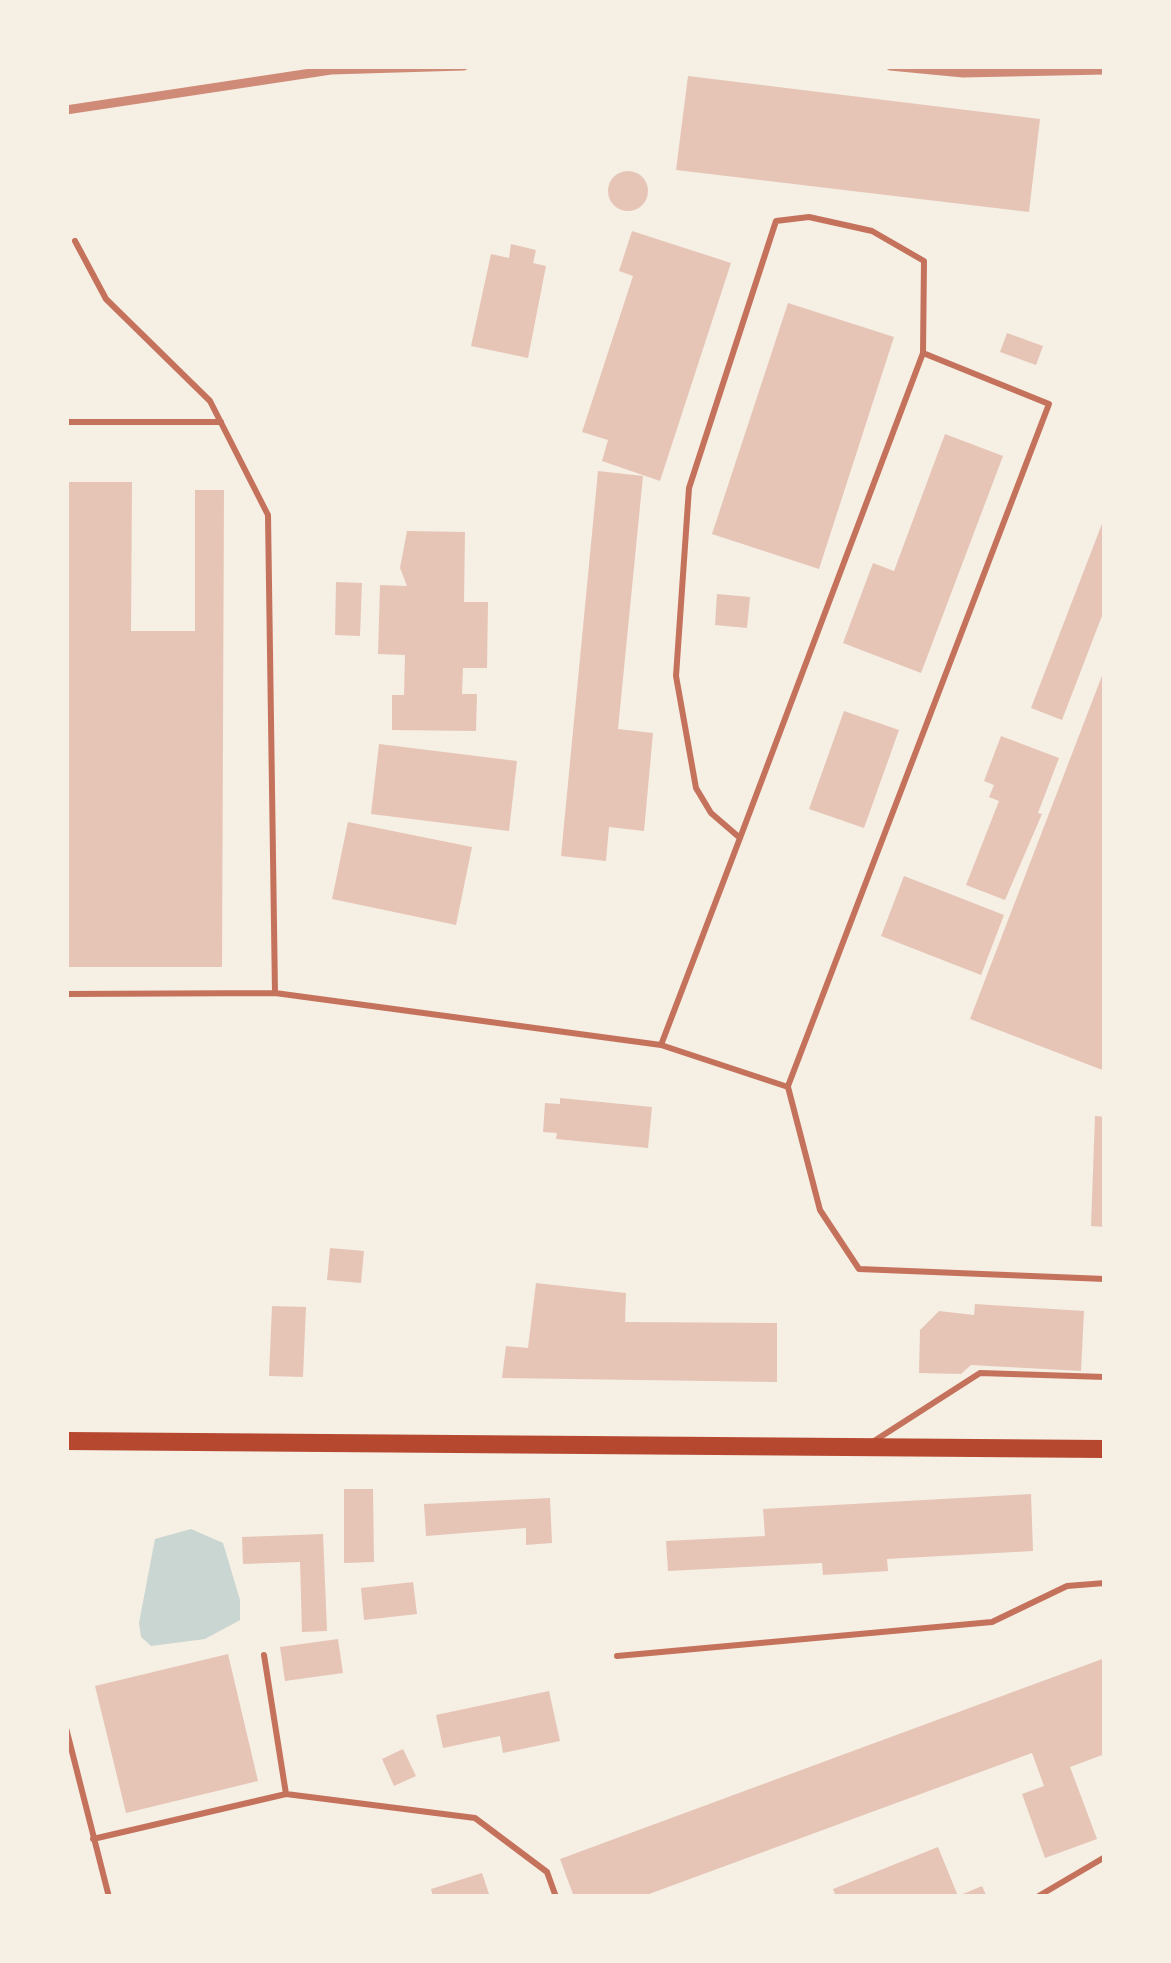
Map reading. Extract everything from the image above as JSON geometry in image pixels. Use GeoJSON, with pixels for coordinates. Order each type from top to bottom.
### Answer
{"type":"FeatureCollection","features":[{"type":"Feature","properties":{"kind":"main road"},"geometry":{"type":"LineString","coordinates":[[66,1441],[1105,1449]]}},
{"type":"Feature","properties":{"kind":"lane"},"geometry":{"type":"LineString","coordinates":[[662,1045],[923,353],[924,261],[872,231],[809,217],[776,220],[689,488],[676,676],[696,788],[711,813],[740,838]]}},
{"type":"Feature","properties":{"kind":"lane"},"geometry":{"type":"LineString","coordinates":[[75,241],[106,299],[210,401],[268,514],[275,993]]}},
{"type":"Feature","properties":{"kind":"lane"},"geometry":{"type":"LineString","coordinates":[[923,353],[1049,404],[788,1088],[820,1210],[860,1268],[1105,1279]]}},
{"type":"Feature","properties":{"kind":"lane"},"geometry":{"type":"LineString","coordinates":[[66,422],[221,422]]}},
{"type":"Feature","properties":{"kind":"lane"},"geometry":{"type":"LineString","coordinates":[[66,994],[275,993],[662,1045],[788,1088]]}},
{"type":"Feature","properties":{"kind":"lane"},"geometry":{"type":"LineString","coordinates":[[863,1448],[980,1373],[1105,1377]]}},
{"type":"Feature","properties":{"kind":"lane"},"geometry":{"type":"LineString","coordinates":[[616,1656],[992,1622],[1067,1586],[1105,1583]]}},
{"type":"Feature","properties":{"kind":"lane"},"geometry":{"type":"LineString","coordinates":[[264,1655],[286,1794]]}},
{"type":"Feature","properties":{"kind":"lane"},"geometry":{"type":"LineString","coordinates":[[66,1728],[109,1897]]}},
{"type":"Feature","properties":{"kind":"lane"},"geometry":{"type":"LineString","coordinates":[[93,1840],[286,1794],[475,1818],[547,1871],[556,1897]]}},
{"type":"Feature","properties":{"kind":"lane"},"geometry":{"type":"LineString","coordinates":[[1037,1897],[1105,1857]]}},
{"type":"Feature","properties":{"kind":"shaded area"},"geometry":{"type":"Polygon","coordinates":[[[191,1529],[223,1543],[240,1600],[240,1620],[205,1639],[151,1646],[141,1637],[139,1623],[155,1539],[191,1529]]]}},
{"type":"Feature","properties":{"kind":"building"},"geometry":{"type":"Polygon","coordinates":[[[688,76],[1040,119],[1029,212],[676,170],[688,76]]]}},
{"type":"Feature","properties":{"kind":"building"},"geometry":{"type":"Polygon","coordinates":[[[628,171],[642,177],[648,191],[642,205],[628,211],[614,205],[608,191],[614,177],[628,171]]]}},
{"type":"Feature","properties":{"kind":"building"},"geometry":{"type":"Polygon","coordinates":[[[632,231],[731,263],[660,481],[602,461],[608,440],[582,432],[633,276],[619,271],[632,231]]]}},
{"type":"Feature","properties":{"kind":"building"},"geometry":{"type":"Polygon","coordinates":[[[511,244],[536,250],[533,263],[546,266],[528,358],[471,346],[491,254],[509,258],[511,244]]]}},
{"type":"Feature","properties":{"kind":"building"},"geometry":{"type":"Polygon","coordinates":[[[788,303],[894,337],[819,569],[712,534],[788,303]]]}},
{"type":"Feature","properties":{"kind":"building"},"geometry":{"type":"Polygon","coordinates":[[[1007,333],[1043,346],[1036,365],[1000,352],[1007,333]]]}},
{"type":"Feature","properties":{"kind":"building"},"geometry":{"type":"Polygon","coordinates":[[[945,434],[1003,456],[921,673],[843,643],[873,563],[894,571],[945,434]]]}},
{"type":"Feature","properties":{"kind":"building"},"geometry":{"type":"Polygon","coordinates":[[[598,471],[643,476],[618,729],[653,733],[644,831],[609,827],[606,861],[561,856],[598,471]]]}},
{"type":"Feature","properties":{"kind":"building"},"geometry":{"type":"Polygon","coordinates":[[[66,482],[132,482],[131,631],[195,631],[195,490],[224,490],[222,967],[66,967],[66,482]]]}},
{"type":"Feature","properties":{"kind":"building"},"geometry":{"type":"Polygon","coordinates":[[[1105,516],[1105,608],[1062,720],[1031,708],[1105,516]]]}},
{"type":"Feature","properties":{"kind":"building"},"geometry":{"type":"Polygon","coordinates":[[[407,531],[465,532],[464,602],[488,602],[487,668],[463,668],[462,694],[477,694],[476,731],[392,730],[392,695],[404,695],[405,655],[378,654],[380,585],[407,586],[400,568],[407,531]]]}},
{"type":"Feature","properties":{"kind":"building"},"geometry":{"type":"Polygon","coordinates":[[[336,582],[362,583],[360,636],[335,635],[336,582]]]}},
{"type":"Feature","properties":{"kind":"building"},"geometry":{"type":"Polygon","coordinates":[[[717,594],[750,597],[747,628],[715,625],[717,594]]]}},
{"type":"Feature","properties":{"kind":"building"},"geometry":{"type":"Polygon","coordinates":[[[1105,668],[1105,1071],[970,1019],[1105,668]]]}},
{"type":"Feature","properties":{"kind":"building"},"geometry":{"type":"Polygon","coordinates":[[[844,711],[899,730],[864,828],[809,809],[844,711]]]}},
{"type":"Feature","properties":{"kind":"building"},"geometry":{"type":"Polygon","coordinates":[[[1001,736],[1059,758],[1038,813],[1042,814],[1005,900],[966,885],[999,801],[989,797],[994,785],[984,781],[1001,736]]]}},
{"type":"Feature","properties":{"kind":"building"},"geometry":{"type":"Polygon","coordinates":[[[379,744],[517,761],[509,831],[371,814],[379,744]]]}},
{"type":"Feature","properties":{"kind":"building"},"geometry":{"type":"Polygon","coordinates":[[[348,822],[472,847],[456,925],[332,899],[348,822]]]}},
{"type":"Feature","properties":{"kind":"building"},"geometry":{"type":"Polygon","coordinates":[[[904,876],[1004,915],[981,975],[881,936],[904,876]]]}},
{"type":"Feature","properties":{"kind":"building"},"geometry":{"type":"Polygon","coordinates":[[[560,1098],[652,1107],[648,1148],[556,1139],[557,1133],[543,1132],[545,1103],[560,1104],[560,1098]]]}},
{"type":"Feature","properties":{"kind":"building"},"geometry":{"type":"Polygon","coordinates":[[[1095,1116],[1105,1117],[1105,1227],[1091,1226],[1095,1116]]]}},
{"type":"Feature","properties":{"kind":"building"},"geometry":{"type":"Polygon","coordinates":[[[330,1248],[364,1251],[361,1283],[327,1280],[330,1248]]]}},
{"type":"Feature","properties":{"kind":"building"},"geometry":{"type":"Polygon","coordinates":[[[536,1283],[626,1293],[625,1322],[777,1323],[777,1382],[502,1378],[506,1346],[528,1348],[536,1283]]]}},
{"type":"Feature","properties":{"kind":"building"},"geometry":{"type":"Polygon","coordinates":[[[975,1304],[1084,1311],[1081,1371],[971,1365],[961,1374],[919,1373],[920,1330],[939,1311],[974,1315],[975,1304]]]}},
{"type":"Feature","properties":{"kind":"building"},"geometry":{"type":"Polygon","coordinates":[[[272,1306],[306,1307],[303,1377],[269,1376],[272,1306]]]}},
{"type":"Feature","properties":{"kind":"building"},"geometry":{"type":"Polygon","coordinates":[[[344,1489],[373,1489],[374,1562],[344,1563],[344,1489]]]}},
{"type":"Feature","properties":{"kind":"building"},"geometry":{"type":"Polygon","coordinates":[[[1031,1494],[1033,1551],[887,1559],[888,1571],[823,1575],[822,1563],[668,1571],[666,1541],[765,1536],[763,1509],[1031,1494]]]}},
{"type":"Feature","properties":{"kind":"building"},"geometry":{"type":"Polygon","coordinates":[[[550,1498],[552,1543],[526,1545],[526,1528],[426,1536],[424,1504],[550,1498]]]}},
{"type":"Feature","properties":{"kind":"building"},"geometry":{"type":"Polygon","coordinates":[[[323,1534],[327,1631],[302,1632],[300,1562],[243,1564],[242,1537],[323,1534]]]}},
{"type":"Feature","properties":{"kind":"building"},"geometry":{"type":"Polygon","coordinates":[[[413,1582],[417,1614],[364,1620],[361,1588],[413,1582]]]}},
{"type":"Feature","properties":{"kind":"building"},"geometry":{"type":"Polygon","coordinates":[[[338,1639],[343,1673],[285,1681],[280,1647],[338,1639]]]}},
{"type":"Feature","properties":{"kind":"building"},"geometry":{"type":"Polygon","coordinates":[[[228,1654],[258,1781],[126,1813],[95,1686],[228,1654]]]}},
{"type":"Feature","properties":{"kind":"building"},"geometry":{"type":"Polygon","coordinates":[[[1105,1658],[1105,1754],[1070,1767],[1097,1839],[1045,1858],[1022,1794],[1044,1786],[1032,1753],[641,1897],[574,1897],[560,1859],[1105,1658]]]}},
{"type":"Feature","properties":{"kind":"building"},"geometry":{"type":"Polygon","coordinates":[[[549,1691],[560,1741],[503,1753],[500,1736],[443,1748],[436,1715],[549,1691]]]}},
{"type":"Feature","properties":{"kind":"building"},"geometry":{"type":"Polygon","coordinates":[[[403,1749],[416,1776],[394,1786],[382,1759],[403,1749]]]}},
{"type":"Feature","properties":{"kind":"building"},"geometry":{"type":"Polygon","coordinates":[[[938,1847],[958,1896],[982,1886],[986,1895],[982,1897],[836,1897],[833,1889],[938,1847]]]}},
{"type":"Feature","properties":{"kind":"building"},"geometry":{"type":"Polygon","coordinates":[[[482,1873],[490,1897],[433,1897],[431,1889],[482,1873]]]}},
{"type":"Feature","properties":{"kind":"railway"},"geometry":{"type":"LineString","coordinates":[[66,110],[331,70],[464,66]]}},
{"type":"Feature","properties":{"kind":"railway"},"geometry":{"type":"LineString","coordinates":[[890,66],[963,73],[1105,70]]}}]}
